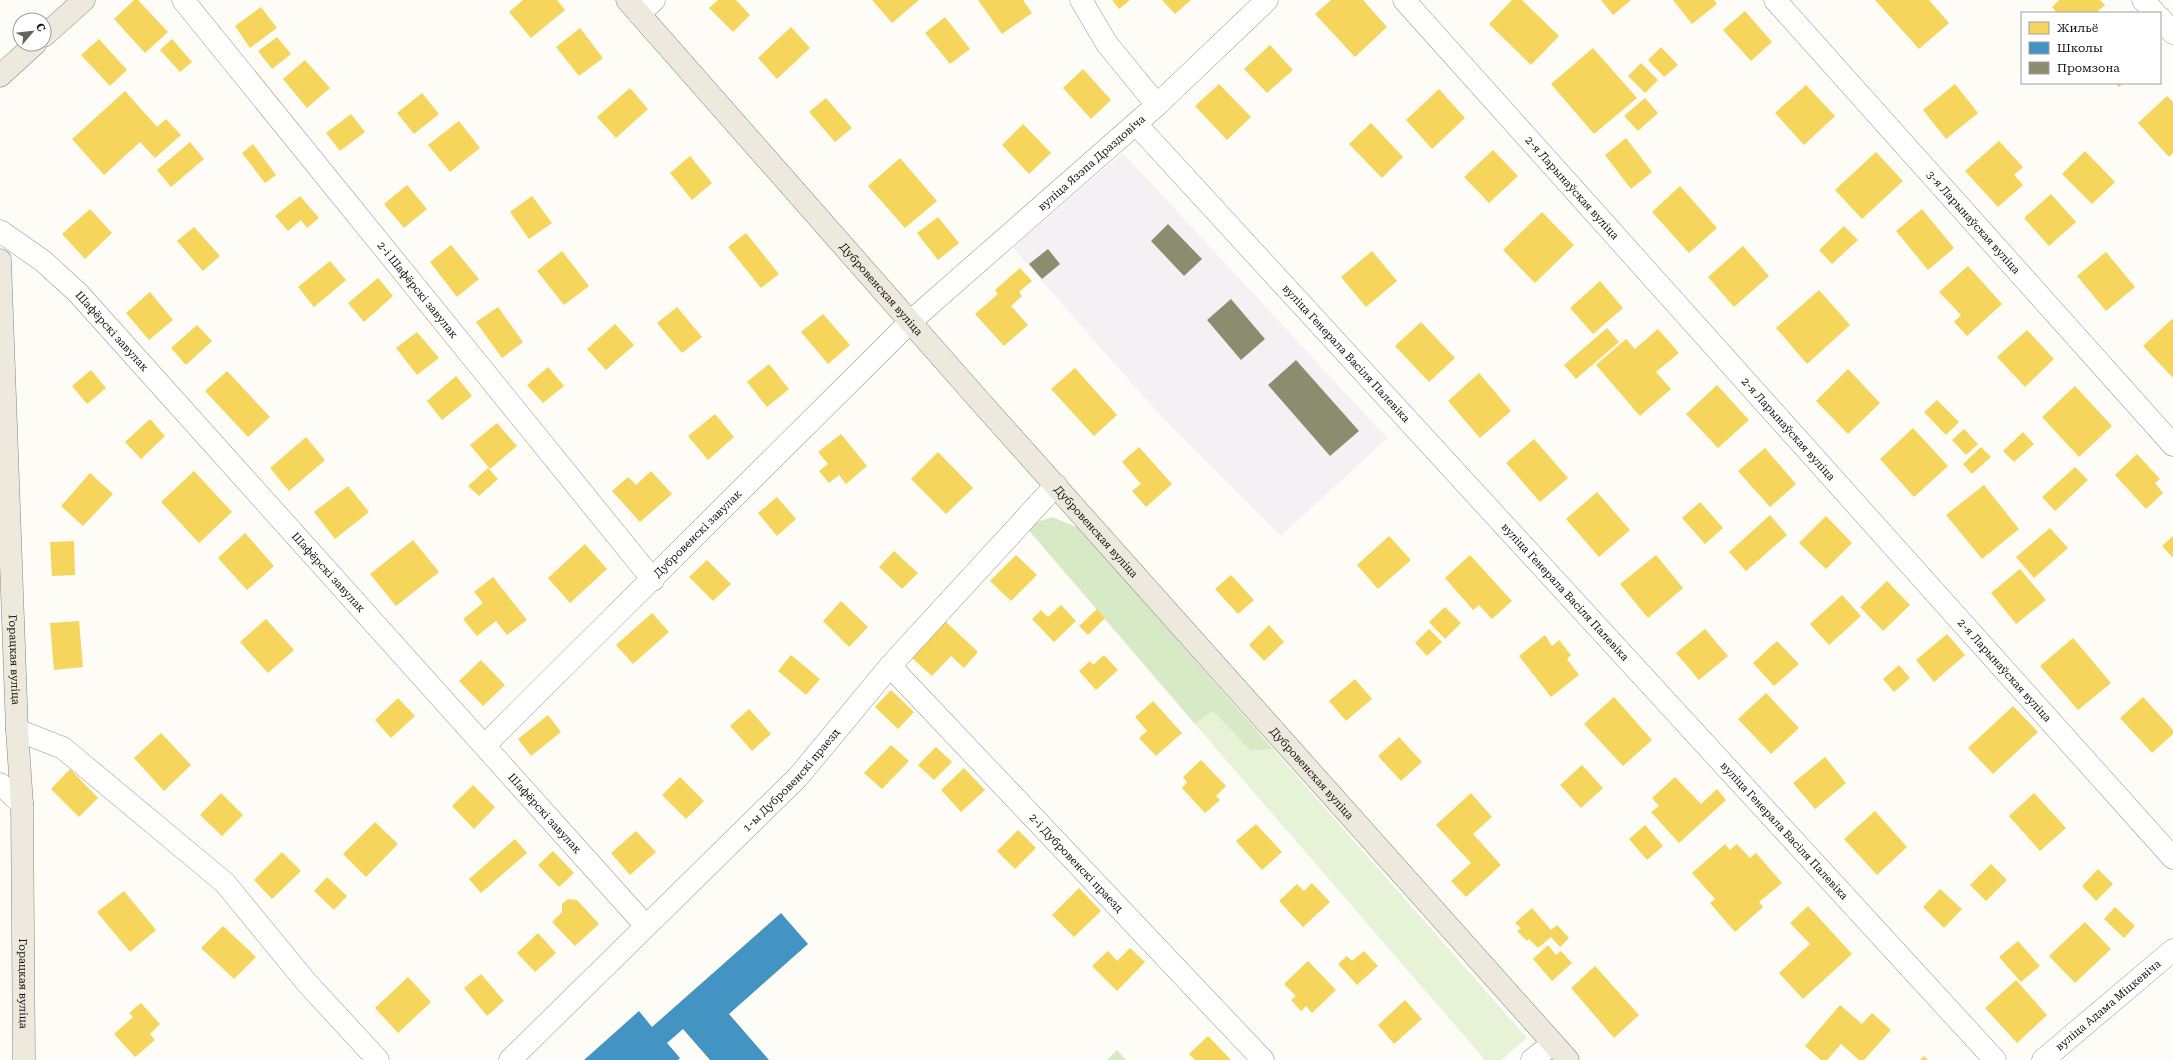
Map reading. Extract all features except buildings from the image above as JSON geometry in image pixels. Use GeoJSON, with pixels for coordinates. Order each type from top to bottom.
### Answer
{"type":"FeatureCollection","features":[{"type":"Feature","properties":{"kind":"main road"},"geometry":{"type":"LineString","coordinates":[[52,29],[84,0]]}},
{"type":"Feature","properties":{"kind":"main road","name":"Дубровенская вуліца"},"geometry":{"type":"LineString","coordinates":[[640,5],[911,321],[1568,1060]]}},
{"type":"Feature","properties":{"kind":"main road"},"geometry":{"type":"LineString","coordinates":[[0,76],[26,52]]}},
{"type":"Feature","properties":{"kind":"main road","name":"Горацкая вуліца"},"geometry":{"type":"LineString","coordinates":[[0,260],[17,730],[22,804],[24,1060]]}},
{"type":"Feature","properties":{"kind":"street","name":"2-і Шафёрскі завулак"},"geometry":{"type":"LineString","coordinates":[[183,0],[653,580]]}},
{"type":"Feature","properties":{"kind":"street"},"geometry":{"type":"LineString","coordinates":[[1081,0],[1107,44],[1157,105]]}},
{"type":"Feature","properties":{"kind":"street","name":"вуліца Язэпа Драздовіча"},"geometry":{"type":"LineString","coordinates":[[911,321],[1136,124],[1267,0]]}},
{"type":"Feature","properties":{"kind":"street","name":"2-я Ларынаўская вуліца"},"geometry":{"type":"LineString","coordinates":[[1404,0],[2173,858]]}},
{"type":"Feature","properties":{"kind":"street","name":"3-я Ларынаўская вуліца"},"geometry":{"type":"LineString","coordinates":[[1775,0],[2173,444]]}},
{"type":"Feature","properties":{"kind":"street"},"geometry":{"type":"LineString","coordinates":[[2143,0],[2154,12]]}},
{"type":"Feature","properties":{"kind":"street"},"geometry":{"type":"LineString","coordinates":[[2161,19],[2173,33]]}},
{"type":"Feature","properties":{"kind":"street","name":"вуліца Генерала Васіля Палевіка"},"geometry":{"type":"LineString","coordinates":[[1136,124],[1996,1060]]}},
{"type":"Feature","properties":{"kind":"street","name":"Шафёрскі завулак"},"geometry":{"type":"LineString","coordinates":[[0,231],[43,261],[78,292],[646,926]]}},
{"type":"Feature","properties":{"kind":"street","name":"Дубровенскі завулак"},"geometry":{"type":"LineString","coordinates":[[485,745],[653,580],[911,321]]}},
{"type":"Feature","properties":{"kind":"street","name":"1-ы Дубровенскі праезд"},"geometry":{"type":"LineString","coordinates":[[510,1060],[798,777],[890,666],[1056,485]]}},
{"type":"Feature","properties":{"kind":"street","name":"2-і Дубровенскі праезд"},"geometry":{"type":"LineString","coordinates":[[890,666],[1262,1060]]}},
{"type":"Feature","properties":{"kind":"street"},"geometry":{"type":"LineString","coordinates":[[17,730],[63,748],[225,883],[307,983],[378,1060]]}},
{"type":"Feature","properties":{"kind":"street"},"geometry":{"type":"LineString","coordinates":[[0,784],[22,804]]}},
{"type":"Feature","properties":{"kind":"street","name":"вуліца Адама Міцкевіча"},"geometry":{"type":"LineString","coordinates":[[2043,1060],[2173,950]]}},
{"type":"Feature","properties":{"kind":"street"},"geometry":{"type":"LineString","coordinates":[[1532,1060],[1553,1043]]}},
{"type":"Feature","properties":{"kind":"shaded area"},"geometry":{"type":"Polygon","coordinates":[[[1123,153],[1387,438],[1281,536],[1159,414],[1012,247],[1123,153]]]}},
{"type":"Feature","properties":{"kind":"green space"},"geometry":{"type":"Polygon","coordinates":[[[1052,517],[1079,528],[1273,749],[1251,751],[1213,711],[1195,724],[1025,526],[1052,517]]]}},
{"type":"Feature","properties":{"kind":"green space"},"geometry":{"type":"Polygon","coordinates":[[[1213,711],[1251,751],[1273,749],[1527,1038],[1501,1060],[1485,1060],[1195,724],[1213,711]]]}},
{"type":"Feature","properties":{"kind":"green space"},"geometry":{"type":"Polygon","coordinates":[[[1117,1050],[1126,1060],[1107,1060],[1117,1050]]]}}]}
